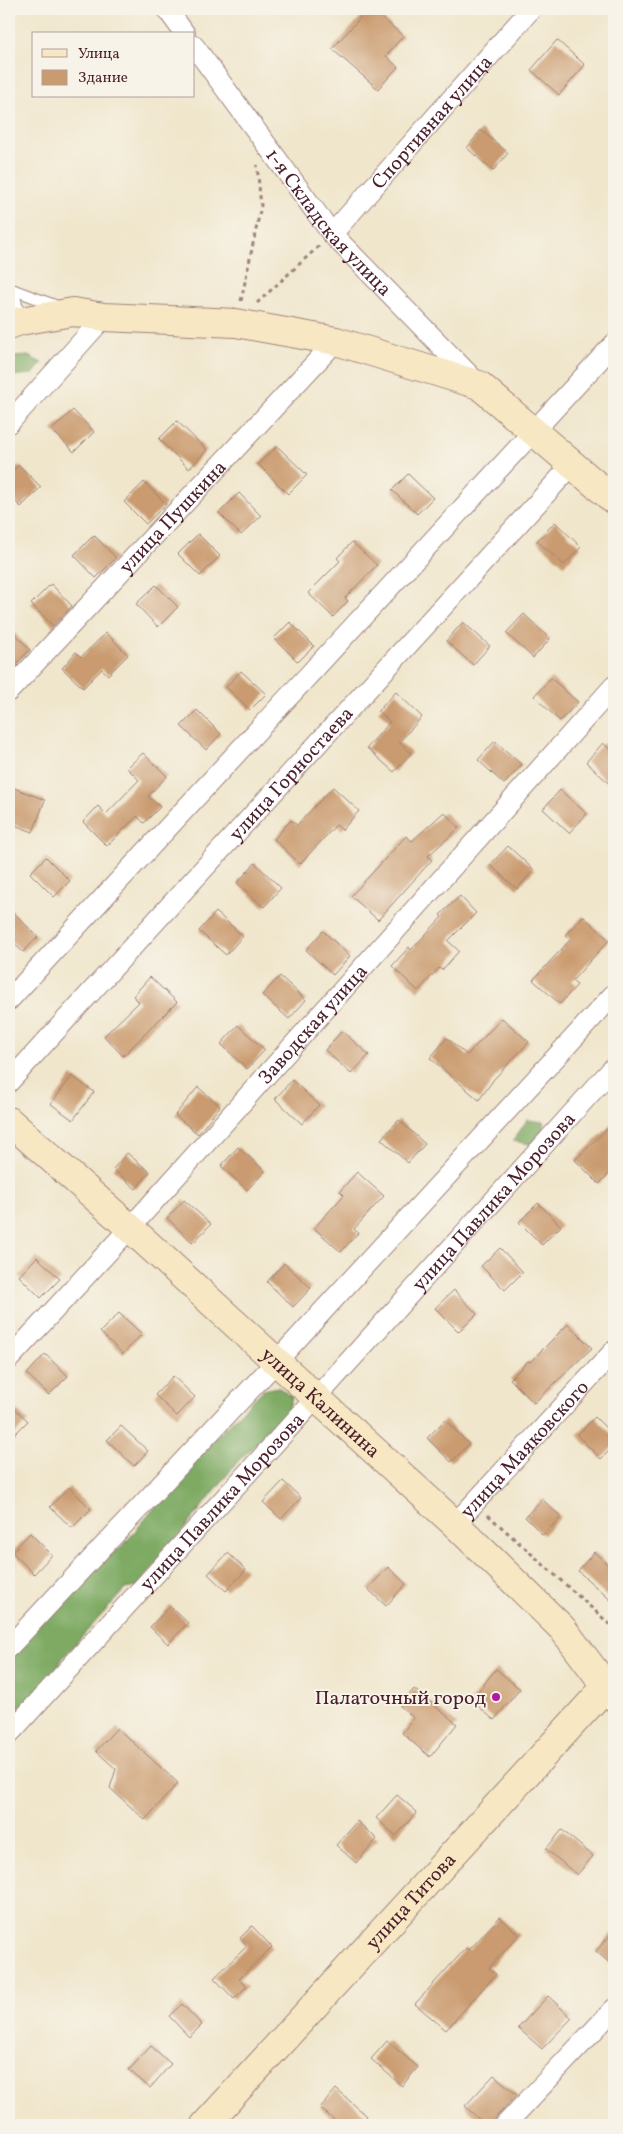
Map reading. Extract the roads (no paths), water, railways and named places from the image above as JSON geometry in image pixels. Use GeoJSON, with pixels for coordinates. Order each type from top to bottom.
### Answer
{"type":"FeatureCollection","features":[{"type":"Feature","properties":{"kind":"main road"},"geometry":{"type":"LineString","coordinates":[[14,323],[73,312],[104,317],[236,323],[336,341],[479,385],[614,500]]}},
{"type":"Feature","properties":{"kind":"main road","name":"улица Калинина"},"geometry":{"type":"LineString","coordinates":[[9,1121],[130,1228],[456,1524],[562,1628],[612,1689]]}},
{"type":"Feature","properties":{"kind":"main road","name":"улица Титова"},"geometry":{"type":"LineString","coordinates":[[205,2125],[612,1689]]}},
{"type":"Feature","properties":{"kind":"street"},"geometry":{"type":"LineString","coordinates":[[167,9],[184,32]]}},
{"type":"Feature","properties":{"kind":"street","name":"Спортивная улица"},"geometry":{"type":"LineString","coordinates":[[332,234],[531,9]]}},
{"type":"Feature","properties":{"kind":"street","name":"1-я Складская улица"},"geometry":{"type":"LineString","coordinates":[[195,47],[332,234],[479,385]]}},
{"type":"Feature","properties":{"kind":"street"},"geometry":{"type":"LineString","coordinates":[[9,423],[104,317]]}},
{"type":"Feature","properties":{"kind":"street","name":"улица Пушкина"},"geometry":{"type":"LineString","coordinates":[[9,692],[336,341]]}},
{"type":"Feature","properties":{"kind":"street"},"geometry":{"type":"LineString","coordinates":[[9,1000],[614,344]]}},
{"type":"Feature","properties":{"kind":"street","name":"улица Горностаева"},"geometry":{"type":"LineString","coordinates":[[9,1082],[572,465]]}},
{"type":"Feature","properties":{"kind":"street","name":"Заводская улица"},"geometry":{"type":"LineString","coordinates":[[9,1359],[130,1228],[614,686]]}},
{"type":"Feature","properties":{"kind":"street"},"geometry":{"type":"LineString","coordinates":[[9,1647],[276,1362],[614,994]]}},
{"type":"Feature","properties":{"kind":"street","name":"улица Павлика Морозова"},"geometry":{"type":"LineString","coordinates":[[9,1734],[316,1398],[614,1067]]}},
{"type":"Feature","properties":{"kind":"street","name":"улица Маяковского"},"geometry":{"type":"LineString","coordinates":[[456,1524],[614,1351]]}},
{"type":"Feature","properties":{"kind":"street"},"geometry":{"type":"LineString","coordinates":[[505,2125],[614,2009]]}},
{"type":"Feature","properties":{"kind":"lane"},"geometry":{"type":"LineString","coordinates":[[14,323],[11,290],[73,312]]}},
{"type":"Feature","properties":{"kind":"place","name":"Палаточный город"},"geometry":{"type":"Point","coordinates":[496,1697]}}]}
